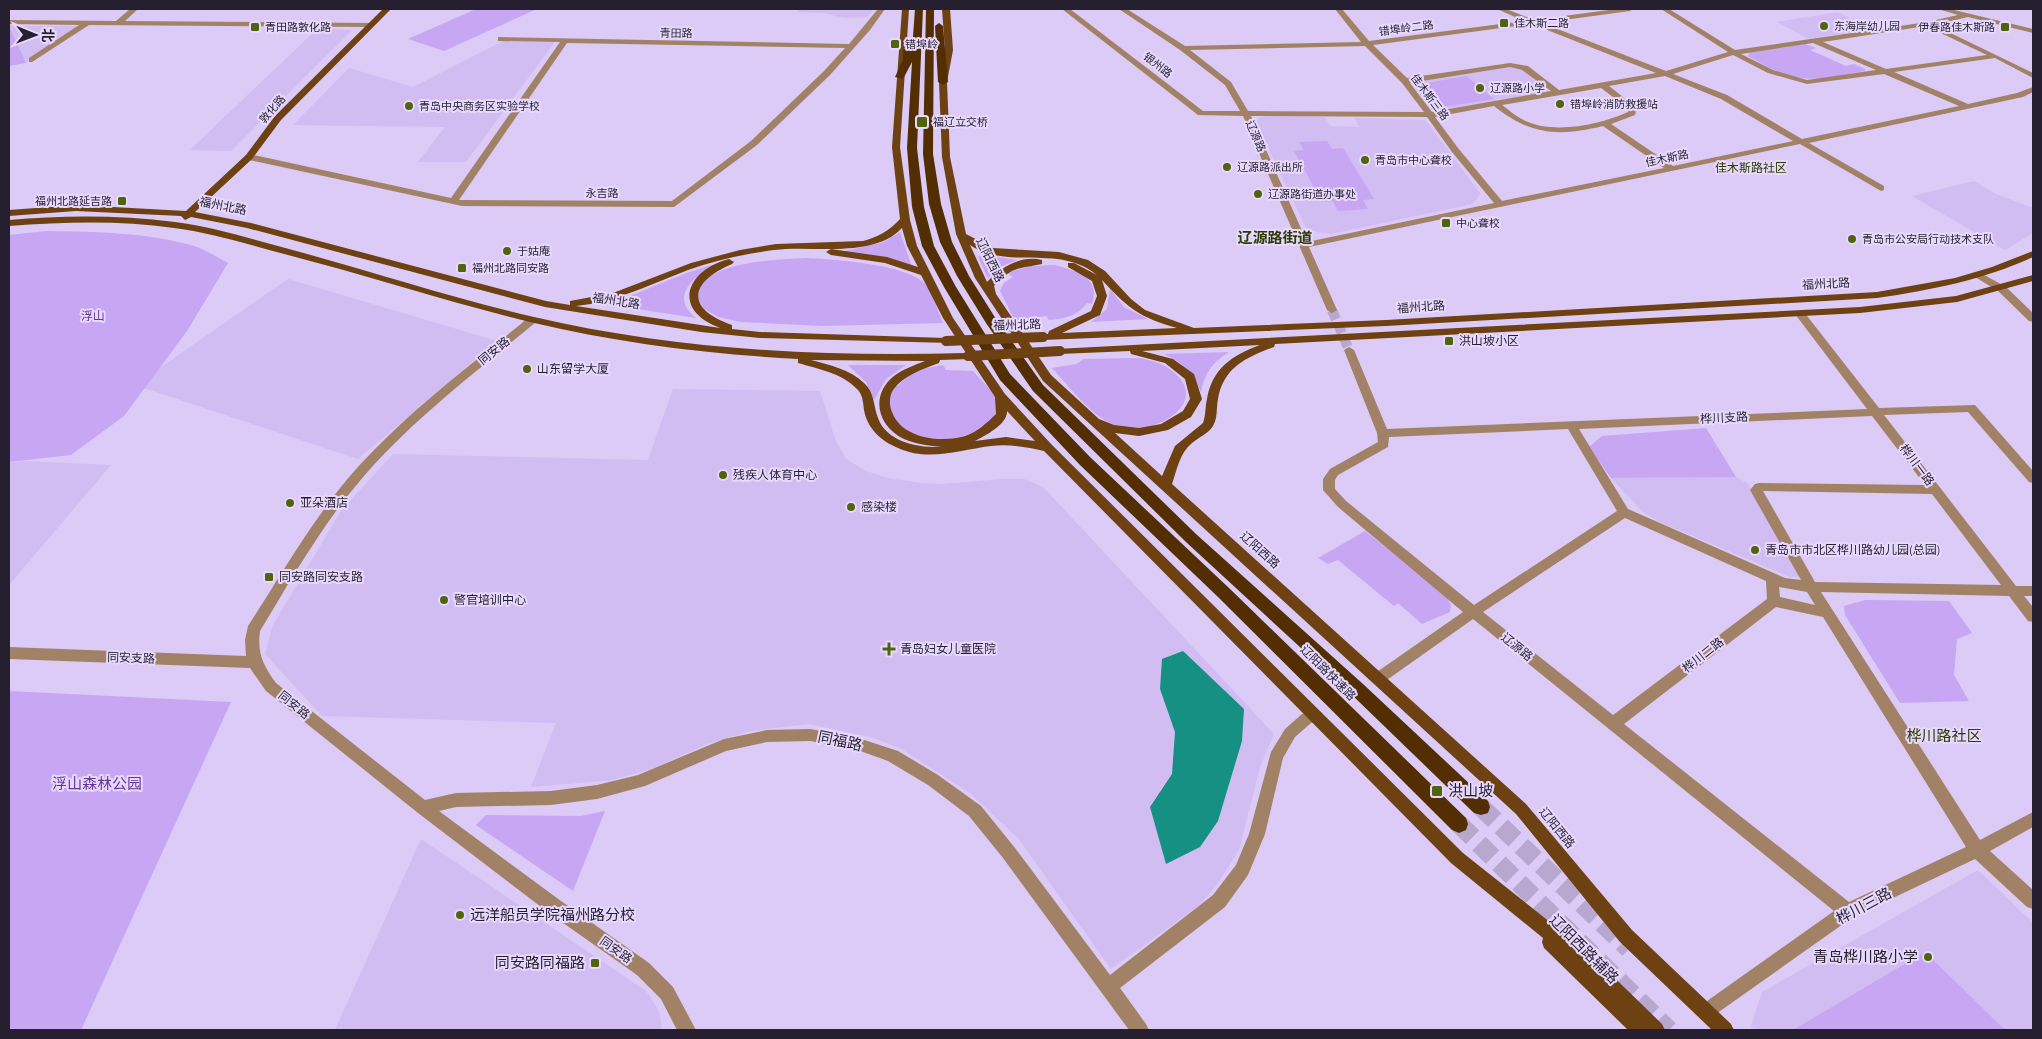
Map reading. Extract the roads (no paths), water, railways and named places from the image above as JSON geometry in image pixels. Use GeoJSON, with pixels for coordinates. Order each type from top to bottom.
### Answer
{"type":"FeatureCollection","features":[{"type":"Feature","properties":{"kind":"highway"},"geometry":{"type":"LineString","coordinates":[[900,77],[908,60],[912,9]]}},
{"type":"Feature","properties":{"kind":"highway","name":"辽阳路快速路"},"geometry":{"type":"LineString","coordinates":[[919,9],[912,148],[918,207],[928,246],[950,287],[1005,377],[1085,461],[1223,592],[1459,824]]}},
{"type":"Feature","properties":{"kind":"highway","name":"辽阳路快速路"},"geometry":{"type":"LineString","coordinates":[[930,9],[928,154],[936,204],[946,242],[962,276],[1038,388],[1191,538],[1343,676],[1482,807]]}},
{"type":"Feature","properties":{"kind":"highway"},"geometry":{"type":"LineString","coordinates":[[938,9],[939,59],[943,82]]}},
{"type":"Feature","properties":{"kind":"main road","name":"敦化路"},"geometry":{"type":"LineString","coordinates":[[175,225],[190,214],[248,157],[278,118],[387,9]]}},
{"type":"Feature","properties":{"kind":"main road"},"geometry":{"type":"LineString","coordinates":[[906,9],[896,147],[905,220],[912,246],[948,318],[1001,397],[1048,448],[1457,858],[1584,960],[1656,1030]]}},
{"type":"Feature","properties":{"kind":"main road","name":"辽阳西路"},"geometry":{"type":"LineString","coordinates":[[946,9],[949,50],[943,82],[946,157],[961,234],[980,278],[1047,378],[1089,418],[1166,484],[1521,809],[1626,936],[1725,1030]]}},
{"type":"Feature","properties":{"kind":"main road","name":"福州北路"},"geometry":{"type":"LineString","coordinates":[[9,213],[76,208],[190,214],[248,225],[545,304],[701,329],[760,335],[946,341],[1386,323],[1877,295],[1940,286],[2007,267],[2033,254]]}},
{"type":"Feature","properties":{"kind":"main road"},"geometry":{"type":"LineString","coordinates":[[9,223],[62,220],[175,225],[240,239],[532,320],[652,342],[786,356],[913,358],[968,356],[1800,314],[1893,307],[1948,300],[2002,289],[2033,278]]}},
{"type":"Feature","properties":{"kind":"main road"},"geometry":{"type":"LineString","coordinates":[[545,304],[604,300],[707,261],[763,248],[874,242],[899,229],[905,220]]}},
{"type":"Feature","properties":{"kind":"main road"},"geometry":{"type":"LineString","coordinates":[[961,234],[977,247],[988,252],[1019,255],[1055,254],[1093,265],[1110,280],[1122,297],[1137,310],[1197,331]]}},
{"type":"Feature","properties":{"kind":"main road"},"geometry":{"type":"LineString","coordinates":[[760,335],[725,326],[700,314],[695,308],[693,298],[698,281],[712,270],[732,261],[808,251],[868,256],[926,273]]}},
{"type":"Feature","properties":{"kind":"main road"},"geometry":{"type":"LineString","coordinates":[[991,295],[990,286],[1004,269],[1027,262],[1053,261],[1068,264],[1080,268],[1097,279],[1102,296],[1096,313],[1075,325],[1043,338]]}},
{"type":"Feature","properties":{"kind":"main road"},"geometry":{"type":"LineString","coordinates":[[1166,484],[1174,457],[1186,441],[1206,427],[1211,417],[1215,382],[1226,366],[1242,355],[1282,340]]}},
{"type":"Feature","properties":{"kind":"main road"},"geometry":{"type":"LineString","coordinates":[[1060,351],[1140,352],[1169,361],[1190,377],[1196,399],[1187,414],[1164,427],[1139,432],[1112,429],[1089,418]]}},
{"type":"Feature","properties":{"kind":"main road"},"geometry":{"type":"LineString","coordinates":[[786,356],[829,369],[860,386],[867,393],[871,416],[879,429],[894,441],[910,448],[950,450],[990,442],[1014,441],[1048,448]]}},
{"type":"Feature","properties":{"kind":"main road"},"geometry":{"type":"LineString","coordinates":[[968,356],[937,360],[907,372],[897,379],[885,396],[884,404],[888,419],[893,426],[914,438],[941,443],[960,441],[982,432],[1002,415],[1001,397]]}},
{"type":"Feature","properties":{"kind":"main road","name":"辽阳西路辅路"},"geometry":{"type":"LineString","coordinates":[[1502,894],[1640,1030]]}},
{"type":"Feature","properties":{"kind":"street"},"geometry":{"type":"LineString","coordinates":[[119,22],[134,9]]}},
{"type":"Feature","properties":{"kind":"street","name":"银州路"},"geometry":{"type":"LineString","coordinates":[[1066,9],[1201,113],[1430,115],[1665,74],[1736,52],[1926,24],[1969,15]]}},
{"type":"Feature","properties":{"kind":"street","name":"辽源路"},"geometry":{"type":"LineString","coordinates":[[1122,9],[1183,48],[1228,84],[1245,112],[1332,310]]}},
{"type":"Feature","properties":{"kind":"street","name":"佳木斯三路"},"geometry":{"type":"LineString","coordinates":[[1338,9],[1368,44],[1406,82],[1500,204]]}},
{"type":"Feature","properties":{"kind":"street"},"geometry":{"type":"LineString","coordinates":[[1500,9],[1724,97],[1880,188]]}},
{"type":"Feature","properties":{"kind":"street","name":"错埠岭二路"},"geometry":{"type":"LineString","coordinates":[[1183,48],[1368,44],[1630,9]]}},
{"type":"Feature","properties":{"kind":"street"},"geometry":{"type":"LineString","coordinates":[[1664,9],[1773,74],[1807,82],[1996,56]]}},
{"type":"Feature","properties":{"kind":"street"},"geometry":{"type":"LineString","coordinates":[[1942,9],[2033,31]]}},
{"type":"Feature","properties":{"kind":"street","name":"永吉路"},"geometry":{"type":"LineString","coordinates":[[248,157],[453,202],[674,204],[754,143],[827,73],[879,11]]}},
{"type":"Feature","properties":{"kind":"street"},"geometry":{"type":"LineString","coordinates":[[9,22],[370,25]]}},
{"type":"Feature","properties":{"kind":"street"},"geometry":{"type":"LineString","coordinates":[[32,60],[88,22]]}},
{"type":"Feature","properties":{"kind":"street"},"geometry":{"type":"LineString","coordinates":[[1926,24],[1996,56],[2033,76]]}},
{"type":"Feature","properties":{"kind":"street","name":"青田路"},"geometry":{"type":"LineString","coordinates":[[501,40],[851,46]]}},
{"type":"Feature","properties":{"kind":"street"},"geometry":{"type":"LineString","coordinates":[[1815,41],[1967,107]]}},
{"type":"Feature","properties":{"kind":"street"},"geometry":{"type":"LineString","coordinates":[[453,202],[564,42]]}},
{"type":"Feature","properties":{"kind":"street"},"geometry":{"type":"LineString","coordinates":[[1406,82],[1510,65],[1525,68],[1558,93]]}},
{"type":"Feature","properties":{"kind":"street"},"geometry":{"type":"LineString","coordinates":[[1496,104],[1518,121],[1539,128],[1563,129],[1624,118],[1632,113],[1633,108],[1603,85]]}},
{"type":"Feature","properties":{"kind":"street","name":"佳木斯路"},"geometry":{"type":"LineString","coordinates":[[1305,245],[1967,107],[2020,95],[2033,89]]}},
{"type":"Feature","properties":{"kind":"street"},"geometry":{"type":"LineString","coordinates":[[1602,122],[1672,168]]}},
{"type":"Feature","properties":{"kind":"street"},"geometry":{"type":"LineString","coordinates":[[1978,275],[2002,289],[2033,319]]}},
{"type":"Feature","properties":{"kind":"street","name":"桦川一路"},"geometry":{"type":"LineString","coordinates":[[1800,314],[2033,617]]}},
{"type":"Feature","properties":{"kind":"street","name":"同安路"},"geometry":{"type":"LineString","coordinates":[[532,320],[431,402],[384,447],[334,506],[253,630],[250,647],[253,662],[271,687],[423,808],[555,907],[643,969],[667,993],[687,1030]]}},
{"type":"Feature","properties":{"kind":"street"},"geometry":{"type":"LineString","coordinates":[[1349,350],[1383,434]]}},
{"type":"Feature","properties":{"kind":"street","name":"桦川支路"},"geometry":{"type":"LineString","coordinates":[[1383,434],[1971,408],[2033,479]]}},
{"type":"Feature","properties":{"kind":"street"},"geometry":{"type":"LineString","coordinates":[[1571,425],[1624,512],[1783,583],[1811,587],[2033,591]]}},
{"type":"Feature","properties":{"kind":"street","name":"辽源路"},"geometry":{"type":"LineString","coordinates":[[1383,434],[1384,444],[1334,472],[1329,479],[1329,490],[1342,504],[1473,612],[1847,912]]}},
{"type":"Feature","properties":{"kind":"street"},"geometry":{"type":"LineString","coordinates":[[2020,464],[2033,465]]}},
{"type":"Feature","properties":{"kind":"street"},"geometry":{"type":"LineString","coordinates":[[1936,490],[1758,487],[1756,490],[1811,587],[1977,850],[2033,901]]}},
{"type":"Feature","properties":{"kind":"street"},"geometry":{"type":"LineString","coordinates":[[1379,678],[1473,612],[1624,512]]}},
{"type":"Feature","properties":{"kind":"street"},"geometry":{"type":"LineString","coordinates":[[1772,578],[1774,601],[1828,614]]}},
{"type":"Feature","properties":{"kind":"street","name":"桦川二路"},"geometry":{"type":"LineString","coordinates":[[1613,724],[1774,601]]}},
{"type":"Feature","properties":{"kind":"street","name":"同安支路"},"geometry":{"type":"LineString","coordinates":[[9,654],[253,662]]}},
{"type":"Feature","properties":{"kind":"street"},"geometry":{"type":"LineString","coordinates":[[1109,986],[1219,902],[1242,870],[1250,852],[1259,826],[1276,757],[1290,733],[1307,718],[1316,716]]}},
{"type":"Feature","properties":{"kind":"street","name":"同福路"},"geometry":{"type":"LineString","coordinates":[[423,808],[456,800],[551,798],[597,792],[640,781],[724,745],[767,736],[810,735],[852,742],[892,756],[933,780],[974,810],[1009,853],[1140,1030]]}},
{"type":"Feature","properties":{"kind":"street","name":"桦川三路"},"geometry":{"type":"LineString","coordinates":[[1706,1012],[1847,912],[1977,850],[2033,819]]}},
{"type":"Feature","properties":{"kind":"tunnel"},"geometry":{"type":"LineString","coordinates":[[1332,310],[1349,350]]}},
{"type":"Feature","properties":{"kind":"tunnel"},"geometry":{"type":"LineString","coordinates":[[1481,807],[1629,949]]}},
{"type":"Feature","properties":{"kind":"tunnel"},"geometry":{"type":"LineString","coordinates":[[1459,824],[1669,1030]]}},
{"type":"Feature","properties":{"kind":"place","name":"佳木斯二路"},"geometry":{"type":"Point","coordinates":[1504,23]}},
{"type":"Feature","properties":{"kind":"place","name":"东海岸幼儿园"},"geometry":{"type":"Point","coordinates":[1824,26]}},
{"type":"Feature","properties":{"kind":"place","name":"青田路敦化路"},"geometry":{"type":"Point","coordinates":[255,27]}},
{"type":"Feature","properties":{"kind":"place","name":"伊春路佳木斯路"},"geometry":{"type":"Point","coordinates":[2005,27]}},
{"type":"Feature","properties":{"kind":"place","name":"错埠岭"},"geometry":{"type":"Point","coordinates":[895,44]}},
{"type":"Feature","properties":{"kind":"place","name":"辽源路小学"},"geometry":{"type":"Point","coordinates":[1480,88]}},
{"type":"Feature","properties":{"kind":"place","name":"错埠岭消防救援站"},"geometry":{"type":"Point","coordinates":[1560,104]}},
{"type":"Feature","properties":{"kind":"place","name":"青岛中央商务区实验学校"},"geometry":{"type":"Point","coordinates":[409,106]}},
{"type":"Feature","properties":{"kind":"place","name":"福辽立交桥"},"geometry":{"type":"Point","coordinates":[922,122]}},
{"type":"Feature","properties":{"kind":"place","name":"青岛市中心聋校"},"geometry":{"type":"Point","coordinates":[1365,160]}},
{"type":"Feature","properties":{"kind":"place","name":"辽源路派出所"},"geometry":{"type":"Point","coordinates":[1227,167]}},
{"type":"Feature","properties":{"kind":"place","name":"辽源路街道办事处"},"geometry":{"type":"Point","coordinates":[1258,194]}},
{"type":"Feature","properties":{"kind":"place","name":"福州北路延吉路"},"geometry":{"type":"Point","coordinates":[122,201]}},
{"type":"Feature","properties":{"kind":"place","name":"中心聋校"},"geometry":{"type":"Point","coordinates":[1446,223]}},
{"type":"Feature","properties":{"kind":"place","name":"青岛市公安局行动技术支队"},"geometry":{"type":"Point","coordinates":[1852,239]}},
{"type":"Feature","properties":{"kind":"place","name":"于姑庵"},"geometry":{"type":"Point","coordinates":[507,251]}},
{"type":"Feature","properties":{"kind":"place","name":"福州北路同安路"},"geometry":{"type":"Point","coordinates":[462,268]}},
{"type":"Feature","properties":{"kind":"place","name":"洪山坡小区"},"geometry":{"type":"Point","coordinates":[1449,341]}},
{"type":"Feature","properties":{"kind":"place","name":"山东留学大厦"},"geometry":{"type":"Point","coordinates":[527,369]}},
{"type":"Feature","properties":{"kind":"place","name":"残疾人体育中心"},"geometry":{"type":"Point","coordinates":[723,475]}},
{"type":"Feature","properties":{"kind":"place","name":"亚朵酒店"},"geometry":{"type":"Point","coordinates":[290,503]}},
{"type":"Feature","properties":{"kind":"place","name":"感染楼"},"geometry":{"type":"Point","coordinates":[851,507]}},
{"type":"Feature","properties":{"kind":"place","name":"青岛市市北区桦川路幼儿园(总园)"},"geometry":{"type":"Point","coordinates":[1755,550]}},
{"type":"Feature","properties":{"kind":"place","name":"同安路同安支路"},"geometry":{"type":"Point","coordinates":[269,577]}},
{"type":"Feature","properties":{"kind":"place","name":"警官培训中心"},"geometry":{"type":"Point","coordinates":[444,600]}},
{"type":"Feature","properties":{"kind":"place","name":"青岛妇女儿童医院"},"geometry":{"type":"Point","coordinates":[889,649]}},
{"type":"Feature","properties":{"kind":"place","name":"洪山坡"},"geometry":{"type":"Point","coordinates":[1437,791]}},
{"type":"Feature","properties":{"kind":"place","name":"远洋船员学院福州路分校"},"geometry":{"type":"Point","coordinates":[460,915]}},
{"type":"Feature","properties":{"kind":"place","name":"青岛桦川路小学"},"geometry":{"type":"Point","coordinates":[1928,957]}},
{"type":"Feature","properties":{"kind":"place","name":"同安路同福路"},"geometry":{"type":"Point","coordinates":[595,963]}},
{"type":"Feature","properties":{"kind":"district","name":"佳木斯路社区"},"geometry":{"type":"Point","coordinates":[1751,168]}},
{"type":"Feature","properties":{"kind":"district","name":"辽源路街道"},"geometry":{"type":"Point","coordinates":[1275,238]}},
{"type":"Feature","properties":{"kind":"district","name":"桦川路社区"},"geometry":{"type":"Point","coordinates":[1944,736]}},
{"type":"Feature","properties":{"kind":"park label","name":"浮山"},"geometry":{"type":"Point","coordinates":[93,316]}},
{"type":"Feature","properties":{"kind":"park label","name":"浮山森林公园"},"geometry":{"type":"Point","coordinates":[97,784]}}]}
